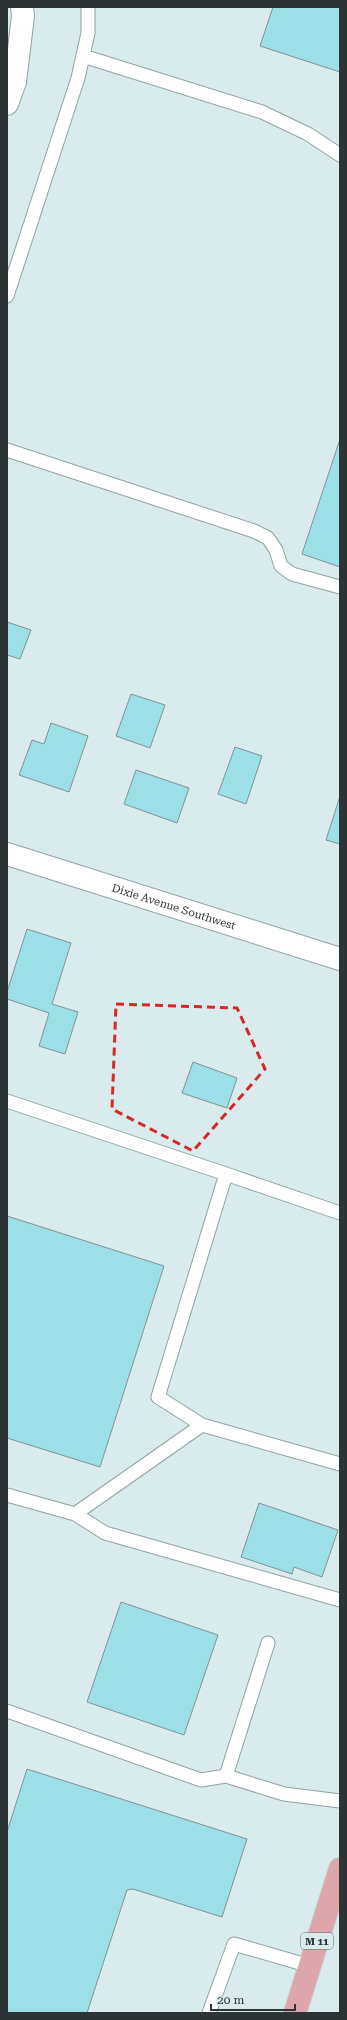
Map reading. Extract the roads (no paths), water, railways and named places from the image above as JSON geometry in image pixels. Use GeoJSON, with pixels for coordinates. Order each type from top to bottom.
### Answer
{"type":"FeatureCollection","features":[{"type":"Feature","properties":{"kind":"main road","name":"M 11"},"geometry":{"type":"LineString","coordinates":[[300,2012],[310,1966],[340,1869]]}},
{"type":"Feature","properties":{"kind":"street"},"geometry":{"type":"LineString","coordinates":[[7,104],[15,82],[24,16],[22,7]]}},
{"type":"Feature","properties":{"kind":"street","name":"Dixie Avenue Southwest"},"geometry":{"type":"LineString","coordinates":[[7,854],[340,959]]}},
{"type":"Feature","properties":{"kind":"lane"},"geometry":{"type":"LineString","coordinates":[[7,296],[78,78],[88,33],[88,7]]}},
{"type":"Feature","properties":{"kind":"lane"},"geometry":{"type":"LineString","coordinates":[[83,56],[262,112],[308,134],[340,155]]}},
{"type":"Feature","properties":{"kind":"lane"},"geometry":{"type":"LineString","coordinates":[[7,450],[254,531],[268,538],[276,550],[281,566],[292,574],[340,587]]}},
{"type":"Feature","properties":{"kind":"lane"},"geometry":{"type":"LineString","coordinates":[[7,1102],[226,1174],[340,1214]]}},
{"type":"Feature","properties":{"kind":"lane"},"geometry":{"type":"LineString","coordinates":[[226,1174],[158,1396],[202,1425],[340,1464]]}},
{"type":"Feature","properties":{"kind":"lane"},"geometry":{"type":"LineString","coordinates":[[75,1514],[202,1425]]}},
{"type":"Feature","properties":{"kind":"lane"},"geometry":{"type":"LineString","coordinates":[[7,1495],[75,1514],[105,1533],[340,1600]]}},
{"type":"Feature","properties":{"kind":"lane"},"geometry":{"type":"LineString","coordinates":[[226,1776],[268,1643]]}},
{"type":"Feature","properties":{"kind":"lane"},"geometry":{"type":"LineString","coordinates":[[7,1711],[201,1780],[226,1776],[284,1794],[340,1802]]}},
{"type":"Feature","properties":{"kind":"lane"},"geometry":{"type":"LineString","coordinates":[[209,2013],[234,1944],[310,1966]]}}]}
